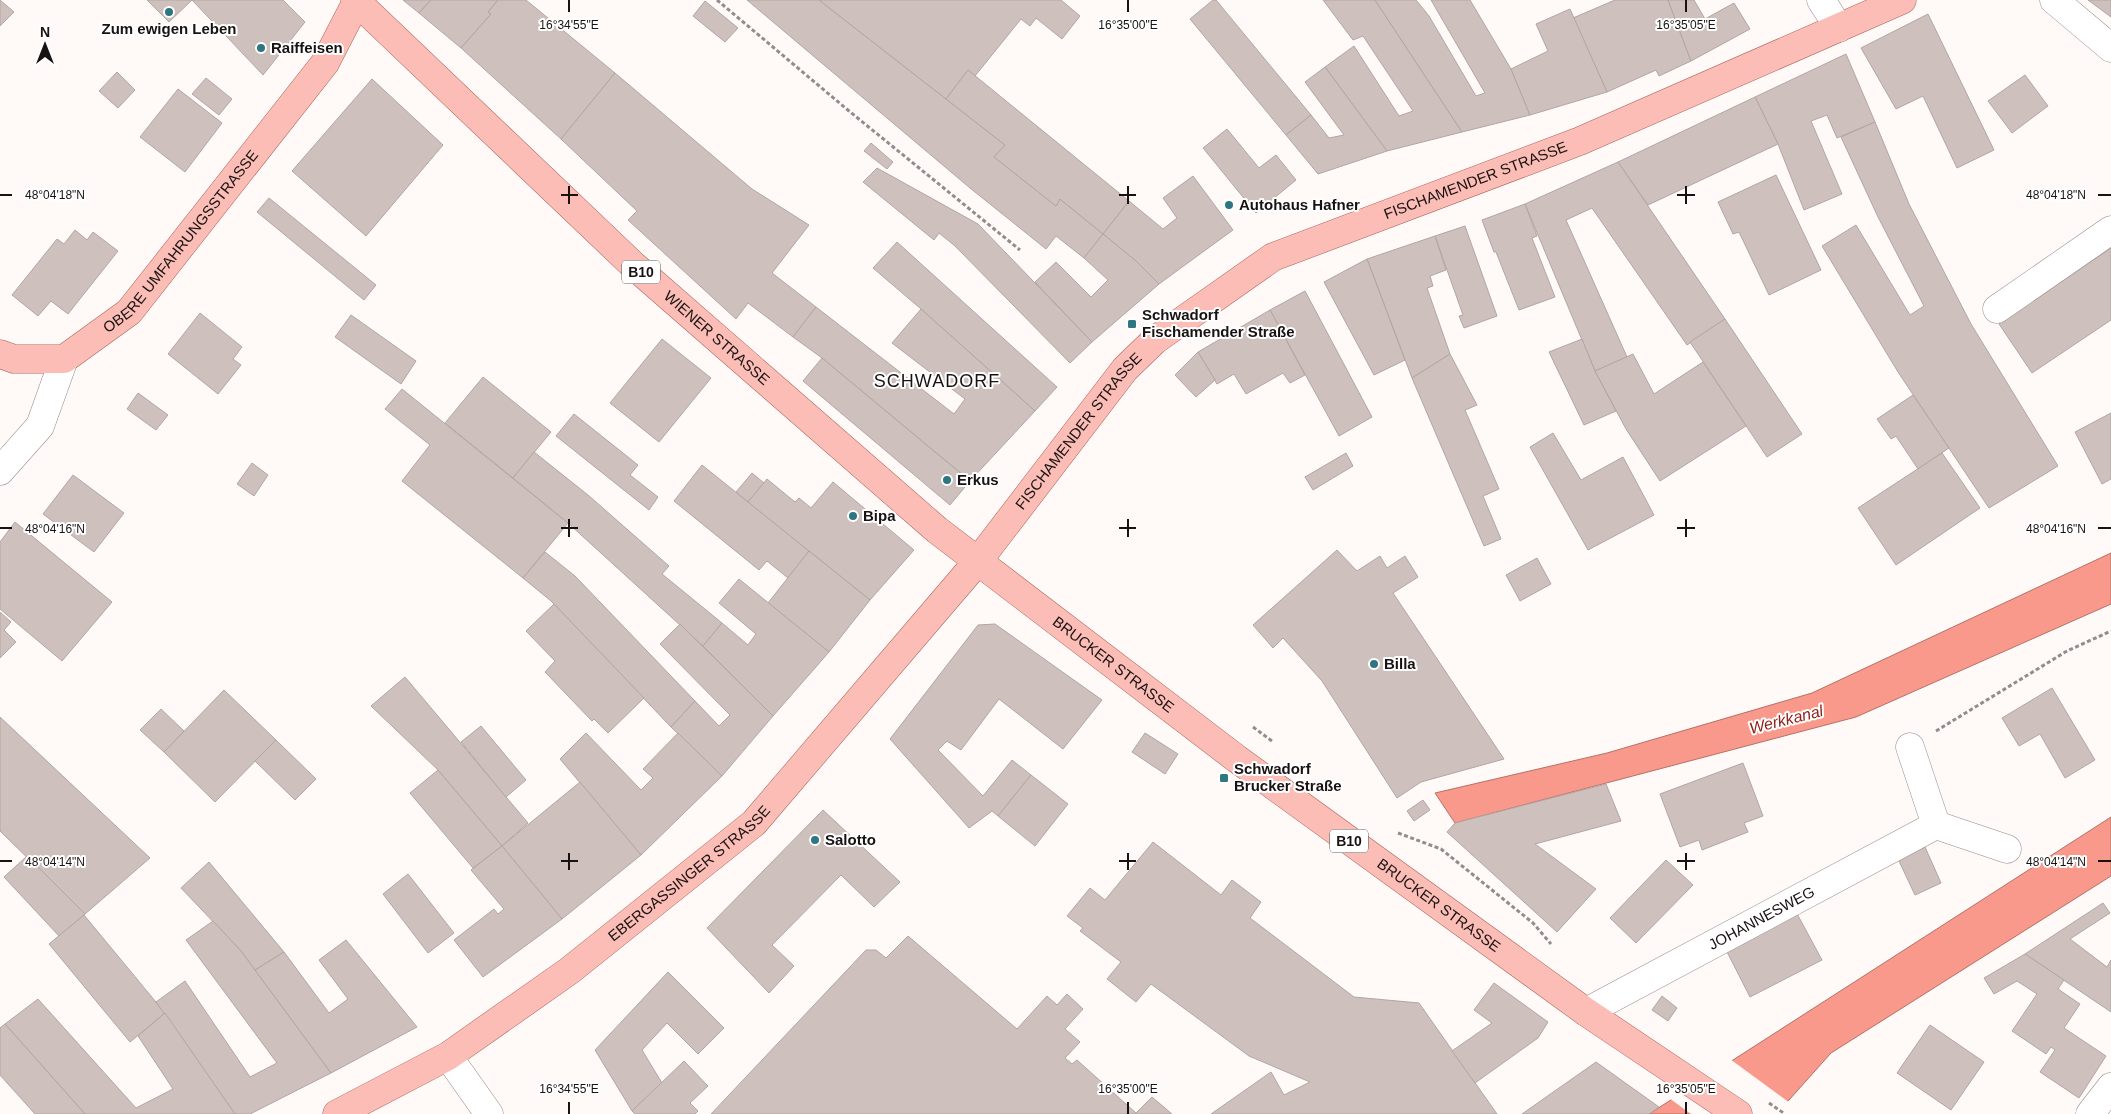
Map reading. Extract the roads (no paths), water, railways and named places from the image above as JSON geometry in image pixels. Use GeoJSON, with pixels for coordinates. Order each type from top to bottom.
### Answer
{"type":"FeatureCollection","features":[{"type":"Feature","properties":{"kind":"main road","name":"OBERE UMFAHRUNGSSTRASSE"},"geometry":{"type":"LineString","coordinates":[[64,359],[129,312],[325,63],[356,0]]}},
{"type":"Feature","properties":{"kind":"main road","name":"WIENER STRASSE"},"geometry":{"type":"LineString","coordinates":[[356,0],[633,265],[937,530],[978,561]]}},
{"type":"Feature","properties":{"kind":"main road","name":"FISCHAMENDER STRASSE"},"geometry":{"type":"LineString","coordinates":[[978,561],[1125,369],[1155,340],[1273,257],[1580,141],[1902,0]]}},
{"type":"Feature","properties":{"kind":"main road"},"geometry":{"type":"LineString","coordinates":[[0,354],[14,359],[64,359]]}},
{"type":"Feature","properties":{"kind":"main road","name":"BRUCKER STRASSE"},"geometry":{"type":"LineString","coordinates":[[978,561],[1236,759],[1586,1012],[1738,1114]]}},
{"type":"Feature","properties":{"kind":"main road","name":"EBERGASSINGER STRASSE"},"geometry":{"type":"LineString","coordinates":[[337,1114],[448,1056],[570,971],[754,823],[978,561]]}},
{"type":"Feature","properties":{"kind":"street"},"geometry":{"type":"LineString","coordinates":[[1821,0],[1839,28]]}},
{"type":"Feature","properties":{"kind":"street"},"geometry":{"type":"LineString","coordinates":[[2054,0],[2111,48]]}},
{"type":"Feature","properties":{"kind":"street"},"geometry":{"type":"LineString","coordinates":[[1997,309],[2111,230]]}},
{"type":"Feature","properties":{"kind":"street"},"geometry":{"type":"LineString","coordinates":[[0,471],[40,426],[64,359]]}},
{"type":"Feature","properties":{"kind":"street"},"geometry":{"type":"LineString","coordinates":[[1910,747],[1936,825],[2006,849]]}},
{"type":"Feature","properties":{"kind":"street","name":"JOHANNESWEG"},"geometry":{"type":"LineString","coordinates":[[1586,1012],[1936,825]]}},
{"type":"Feature","properties":{"kind":"street"},"geometry":{"type":"LineString","coordinates":[[448,1056],[488,1114]]}},
{"type":"Feature","properties":{"kind":"street"},"geometry":{"type":"LineString","coordinates":[[2090,1114],[2111,1087]]}},
{"type":"Feature","properties":{"kind":"water","name":"Werkkanal"},"geometry":{"type":"Polygon","coordinates":[[[2111,553],[2111,604],[1856,717],[1455,823],[1435,793],[1607,753],[1812,693],[2111,553]]]}},
{"type":"Feature","properties":{"kind":"water"},"geometry":{"type":"Polygon","coordinates":[[[2111,817],[2111,876],[1831,1053],[1789,1100],[1770,1114],[1649,1114],[2111,817]]]}},
{"type":"Feature","properties":{"kind":"place","name":"Zum ewigen Leben"},"geometry":{"type":"Point","coordinates":[169,12]}},
{"type":"Feature","properties":{"kind":"place","name":"Raiffeisen"},"geometry":{"type":"Point","coordinates":[261,48]}},
{"type":"Feature","properties":{"kind":"place","name":"Autohaus Hafner"},"geometry":{"type":"Point","coordinates":[1229,205]}},
{"type":"Feature","properties":{"kind":"place","name":"Schwadorf Fischamender Straße"},"geometry":{"type":"Point","coordinates":[1132,324]}},
{"type":"Feature","properties":{"kind":"place","name":"Erkus"},"geometry":{"type":"Point","coordinates":[947,480]}},
{"type":"Feature","properties":{"kind":"place","name":"Bipa"},"geometry":{"type":"Point","coordinates":[853,516]}},
{"type":"Feature","properties":{"kind":"place","name":"Billa"},"geometry":{"type":"Point","coordinates":[1374,664]}},
{"type":"Feature","properties":{"kind":"place","name":"Schwadorf Brucker Straße"},"geometry":{"type":"Point","coordinates":[1224,778]}},
{"type":"Feature","properties":{"kind":"place","name":"Salotto"},"geometry":{"type":"Point","coordinates":[815,840]}},
{"type":"Feature","properties":{"kind":"district","name":"SCHWADORF"},"geometry":{"type":"Point","coordinates":[937,381]}}]}
